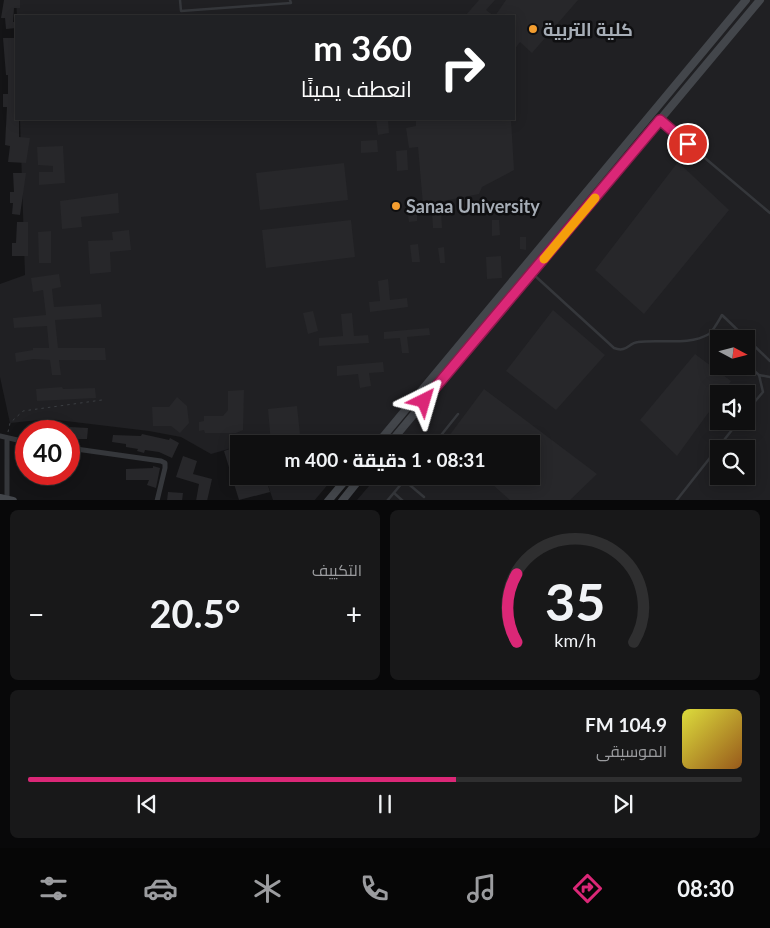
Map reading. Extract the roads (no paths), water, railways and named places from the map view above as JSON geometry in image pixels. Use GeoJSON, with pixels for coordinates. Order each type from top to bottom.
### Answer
{"type":"FeatureCollection","features":[{"type":"Feature","properties":{"kind":"street"},"geometry":{"type":"LineString","coordinates":[[384,435],[653,114],[746,0]]}},
{"type":"Feature","properties":{"kind":"street"},"geometry":{"type":"LineString","coordinates":[[397,435],[760,0]]}},
{"type":"Feature","properties":{"kind":"street"},"geometry":{"type":"LineString","coordinates":[[736,12],[741,22]]}},
{"type":"Feature","properties":{"kind":"street"},"geometry":{"type":"LineString","coordinates":[[653,114],[660,120]]}},
{"type":"Feature","properties":{"kind":"street"},"geometry":{"type":"LineString","coordinates":[[0,436],[15,440]]}},
{"type":"Feature","properties":{"kind":"street"},"geometry":{"type":"LineString","coordinates":[[7,439],[7,499]]}},
{"type":"Feature","properties":{"kind":"street"},"geometry":{"type":"LineString","coordinates":[[80,450],[165,463],[157,500]]}},
{"type":"Feature","properties":{"kind":"street"},"geometry":{"type":"LineString","coordinates":[[328,500],[341,485]]}},
{"type":"Feature","properties":{"kind":"street"},"geometry":{"type":"LineString","coordinates":[[342,500],[354,485]]}},
{"type":"Feature","properties":{"kind":"lane"},"geometry":{"type":"LineString","coordinates":[[180,0],[181,11],[291,3],[290,0]]}},
{"type":"Feature","properties":{"kind":"lane"},"geometry":{"type":"LineString","coordinates":[[660,120],[770,213]]}},
{"type":"Feature","properties":{"kind":"lane"},"geometry":{"type":"LineString","coordinates":[[532,273],[614,348],[625,350],[635,342],[691,340],[710,334]]}},
{"type":"Feature","properties":{"kind":"lane"},"geometry":{"type":"LineString","coordinates":[[713,330],[722,316],[737,330]]}},
{"type":"Feature","properties":{"kind":"lane"},"geometry":{"type":"LineString","coordinates":[[755,347],[770,361]]}},
{"type":"Feature","properties":{"kind":"lane"},"geometry":{"type":"LineString","coordinates":[[755,372],[760,376],[770,378]]}},
{"type":"Feature","properties":{"kind":"lane"},"geometry":{"type":"LineString","coordinates":[[755,401],[763,392],[760,376]]}},
{"type":"Feature","properties":{"kind":"lane"},"geometry":{"type":"LineString","coordinates":[[441,435],[458,414]]}},
{"type":"Feature","properties":{"kind":"lane"},"geometry":{"type":"LineString","coordinates":[[676,500],[732,430]]}},
{"type":"Feature","properties":{"kind":"lane"},"geometry":{"type":"LineString","coordinates":[[387,500],[401,485]]}},
{"type":"Feature","properties":{"kind":"lane"},"geometry":{"type":"LineString","coordinates":[[409,485],[424,497]]}},
{"type":"Feature","properties":{"kind":"lane"},"geometry":{"type":"LineString","coordinates":[[394,493],[403,500]]}},
{"type":"Feature","properties":{"kind":"place","name":"كلية التربية"},"geometry":{"type":"Point","coordinates":[533,29]}},
{"type":"Feature","properties":{"kind":"place","name":"Sanaa University"},"geometry":{"type":"Point","coordinates":[396,206]}}]}
